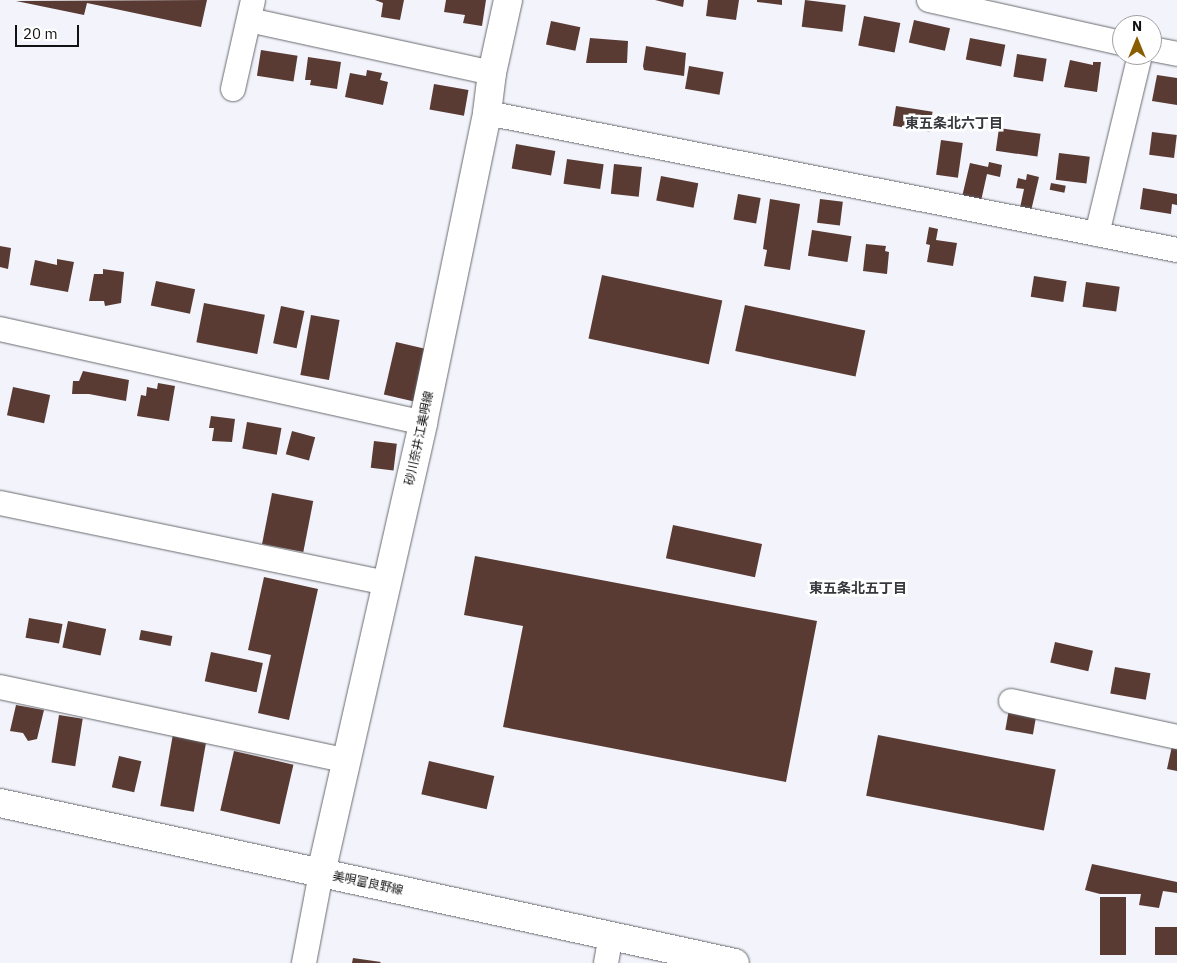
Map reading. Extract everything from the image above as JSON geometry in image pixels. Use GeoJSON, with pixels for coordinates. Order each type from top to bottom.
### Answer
{"type":"FeatureCollection","features":[{"type":"Feature","properties":{"kind":"main road","name":"砂川奈井江美唄線"},"geometry":{"type":"LineString","coordinates":[[321,873],[423,423],[487,113],[492,73],[508,0]]}},
{"type":"Feature","properties":{"kind":"main road","name":"美唄富良野線"},"geometry":{"type":"LineString","coordinates":[[0,803],[735,963]]}},
{"type":"Feature","properties":{"kind":"street"},"geometry":{"type":"LineString","coordinates":[[929,0],[1112,41]]}},
{"type":"Feature","properties":{"kind":"street"},"geometry":{"type":"LineString","coordinates":[[233,89],[251,10],[492,73]]}},
{"type":"Feature","properties":{"kind":"street"},"geometry":{"type":"LineString","coordinates":[[1162,51],[1177,54]]}},
{"type":"Feature","properties":{"kind":"street"},"geometry":{"type":"LineString","coordinates":[[1097,234],[1138,65]]}},
{"type":"Feature","properties":{"kind":"street"},"geometry":{"type":"LineString","coordinates":[[487,113],[1177,250]]}},
{"type":"Feature","properties":{"kind":"street"},"geometry":{"type":"LineString","coordinates":[[0,328],[423,423]]}},
{"type":"Feature","properties":{"kind":"street"},"geometry":{"type":"LineString","coordinates":[[0,502],[387,583]]}},
{"type":"Feature","properties":{"kind":"street"},"geometry":{"type":"LineString","coordinates":[[0,687],[347,761]]}},
{"type":"Feature","properties":{"kind":"street"},"geometry":{"type":"LineString","coordinates":[[1010,701],[1177,737]]}},
{"type":"Feature","properties":{"kind":"street"},"geometry":{"type":"LineString","coordinates":[[304,963],[321,873]]}},
{"type":"Feature","properties":{"kind":"street"},"geometry":{"type":"LineString","coordinates":[[606,963],[611,936]]}},
{"type":"Feature","properties":{"kind":"building"},"geometry":{"type":"Polygon","coordinates":[[[207,0],[201,27],[87,3],[84,15],[16,1],[207,0]]]}},
{"type":"Feature","properties":{"kind":"building"},"geometry":{"type":"Polygon","coordinates":[[[375,0],[404,0],[400,20],[381,17],[383,3],[375,0]]]}},
{"type":"Feature","properties":{"kind":"building"},"geometry":{"type":"Polygon","coordinates":[[[446,0],[486,0],[482,26],[463,23],[465,15],[444,12],[446,0]]]}},
{"type":"Feature","properties":{"kind":"building"},"geometry":{"type":"Polygon","coordinates":[[[655,0],[684,0],[683,7],[655,0]]]}},
{"type":"Feature","properties":{"kind":"building"},"geometry":{"type":"Polygon","coordinates":[[[708,0],[739,0],[736,20],[706,16],[708,0]]]}},
{"type":"Feature","properties":{"kind":"building"},"geometry":{"type":"Polygon","coordinates":[[[757,0],[782,0],[782,5],[757,2],[757,0]]]}},
{"type":"Feature","properties":{"kind":"building"},"geometry":{"type":"Polygon","coordinates":[[[805,0],[846,5],[842,32],[802,27],[805,0]]]}},
{"type":"Feature","properties":{"kind":"building"},"geometry":{"type":"Polygon","coordinates":[[[864,16],[900,23],[895,53],[858,45],[864,16]]]}},
{"type":"Feature","properties":{"kind":"building"},"geometry":{"type":"Polygon","coordinates":[[[914,20],[950,28],[945,51],[909,42],[914,20]]]}},
{"type":"Feature","properties":{"kind":"building"},"geometry":{"type":"Polygon","coordinates":[[[551,21],[580,27],[575,51],[546,44],[551,21]]]}},
{"type":"Feature","properties":{"kind":"building"},"geometry":{"type":"Polygon","coordinates":[[[590,38],[628,41],[627,63],[586,63],[590,38]]]}},
{"type":"Feature","properties":{"kind":"building"},"geometry":{"type":"Polygon","coordinates":[[[970,38],[1005,45],[1001,66],[966,60],[970,38]]]}},
{"type":"Feature","properties":{"kind":"building"},"geometry":{"type":"Polygon","coordinates":[[[646,46],[686,53],[684,76],[644,70],[646,46]]]}},
{"type":"Feature","properties":{"kind":"building"},"geometry":{"type":"Polygon","coordinates":[[[261,50],[298,56],[293,81],[257,76],[261,50]]]}},
{"type":"Feature","properties":{"kind":"building"},"geometry":{"type":"Polygon","coordinates":[[[1017,54],[1047,59],[1043,81],[1013,77],[1017,54]]]}},
{"type":"Feature","properties":{"kind":"building"},"geometry":{"type":"Polygon","coordinates":[[[308,57],[341,62],[337,89],[310,85],[311,80],[305,80],[308,57]]]}},
{"type":"Feature","properties":{"kind":"building"},"geometry":{"type":"Polygon","coordinates":[[[1070,60],[1093,65],[1093,62],[1101,62],[1097,92],[1064,87],[1070,60]]]}},
{"type":"Feature","properties":{"kind":"building"},"geometry":{"type":"Polygon","coordinates":[[[689,66],[723,72],[719,95],[685,89],[689,66]]]}},
{"type":"Feature","properties":{"kind":"building"},"geometry":{"type":"Polygon","coordinates":[[[367,70],[382,73],[380,80],[388,82],[383,105],[345,97],[350,73],[366,76],[367,70]]]}},
{"type":"Feature","properties":{"kind":"building"},"geometry":{"type":"Polygon","coordinates":[[[1157,75],[1177,78],[1177,105],[1152,101],[1157,75]]]}},
{"type":"Feature","properties":{"kind":"building"},"geometry":{"type":"Polygon","coordinates":[[[434,84],[468,90],[464,116],[429,110],[434,84]]]}},
{"type":"Feature","properties":{"kind":"building"},"geometry":{"type":"Polygon","coordinates":[[[896,106],[933,112],[929,132],[893,126],[896,106]]]}},
{"type":"Feature","properties":{"kind":"building"},"geometry":{"type":"Polygon","coordinates":[[[999,128],[1041,134],[1037,157],[996,151],[999,128]]]}},
{"type":"Feature","properties":{"kind":"building"},"geometry":{"type":"Polygon","coordinates":[[[1152,132],[1177,135],[1174,158],[1149,155],[1152,132]]]}},
{"type":"Feature","properties":{"kind":"building"},"geometry":{"type":"Polygon","coordinates":[[[941,140],[963,143],[958,178],[936,175],[941,140]]]}},
{"type":"Feature","properties":{"kind":"building"},"geometry":{"type":"Polygon","coordinates":[[[516,144],[555,151],[551,176],[512,169],[516,144]]]}},
{"type":"Feature","properties":{"kind":"building"},"geometry":{"type":"Polygon","coordinates":[[[1059,153],[1090,157],[1086,184],[1056,180],[1059,153]]]}},
{"type":"Feature","properties":{"kind":"building"},"geometry":{"type":"Polygon","coordinates":[[[567,159],[604,164],[600,189],[564,184],[567,159]]]}},
{"type":"Feature","properties":{"kind":"building"},"geometry":{"type":"Polygon","coordinates":[[[989,162],[1002,165],[1000,177],[987,174],[981,201],[962,197],[970,163],[988,167],[989,162]]]}},
{"type":"Feature","properties":{"kind":"building"},"geometry":{"type":"Polygon","coordinates":[[[614,164],[642,167],[639,197],[611,194],[614,164]]]}},
{"type":"Feature","properties":{"kind":"building"},"geometry":{"type":"Polygon","coordinates":[[[1027,174],[1039,177],[1031,211],[1020,208],[1024,189],[1016,188],[1018,178],[1026,180],[1027,174]]]}},
{"type":"Feature","properties":{"kind":"building"},"geometry":{"type":"Polygon","coordinates":[[[661,176],[698,183],[694,208],[656,201],[661,176]]]}},
{"type":"Feature","properties":{"kind":"building"},"geometry":{"type":"Polygon","coordinates":[[[1051,183],[1066,186],[1064,193],[1050,190],[1051,183]]]}},
{"type":"Feature","properties":{"kind":"building"},"geometry":{"type":"Polygon","coordinates":[[[1143,188],[1177,194],[1177,205],[1172,204],[1171,214],[1140,209],[1143,188]]]}},
{"type":"Feature","properties":{"kind":"building"},"geometry":{"type":"Polygon","coordinates":[[[738,194],[761,198],[756,224],[733,220],[738,194]]]}},
{"type":"Feature","properties":{"kind":"building"},"geometry":{"type":"Polygon","coordinates":[[[770,199],[800,204],[790,270],[764,266],[767,250],[763,249],[770,199]]]}},
{"type":"Feature","properties":{"kind":"building"},"geometry":{"type":"Polygon","coordinates":[[[820,199],[843,202],[840,226],[817,223],[820,199]]]}},
{"type":"Feature","properties":{"kind":"building"},"geometry":{"type":"Polygon","coordinates":[[[929,227],[938,229],[936,240],[957,243],[953,266],[927,262],[930,245],[926,244],[929,227]]]}},
{"type":"Feature","properties":{"kind":"building"},"geometry":{"type":"Polygon","coordinates":[[[812,230],[852,236],[847,262],[808,256],[812,230]]]}},
{"type":"Feature","properties":{"kind":"building"},"geometry":{"type":"Polygon","coordinates":[[[866,244],[886,246],[885,251],[889,252],[887,274],[863,271],[866,244]]]}},
{"type":"Feature","properties":{"kind":"building"},"geometry":{"type":"Polygon","coordinates":[[[0,246],[11,248],[8,269],[0,267],[0,246]]]}},
{"type":"Feature","properties":{"kind":"building"},"geometry":{"type":"Polygon","coordinates":[[[57,259],[74,262],[68,292],[30,285],[35,260],[57,265],[57,259]]]}},
{"type":"Feature","properties":{"kind":"building"},"geometry":{"type":"Polygon","coordinates":[[[103,269],[124,272],[121,303],[105,306],[104,301],[89,301],[94,274],[103,274],[103,269]]]}},
{"type":"Feature","properties":{"kind":"building"},"geometry":{"type":"Polygon","coordinates":[[[602,275],[722,301],[709,364],[588,339],[602,275]]]}},
{"type":"Feature","properties":{"kind":"building"},"geometry":{"type":"Polygon","coordinates":[[[1034,276],[1067,281],[1063,302],[1031,297],[1034,276]]]}},
{"type":"Feature","properties":{"kind":"building"},"geometry":{"type":"Polygon","coordinates":[[[156,281],[195,289],[190,314],[151,305],[156,281]]]}},
{"type":"Feature","properties":{"kind":"building"},"geometry":{"type":"Polygon","coordinates":[[[1086,282],[1120,287],[1116,311],[1083,307],[1086,282]]]}},
{"type":"Feature","properties":{"kind":"building"},"geometry":{"type":"Polygon","coordinates":[[[204,303],[265,315],[257,354],[196,342],[204,303]]]}},
{"type":"Feature","properties":{"kind":"building"},"geometry":{"type":"Polygon","coordinates":[[[745,305],[865,331],[856,377],[735,351],[745,305]]]}},
{"type":"Feature","properties":{"kind":"building"},"geometry":{"type":"Polygon","coordinates":[[[281,306],[304,311],[297,348],[273,343],[281,306]]]}},
{"type":"Feature","properties":{"kind":"building"},"geometry":{"type":"Polygon","coordinates":[[[311,315],[340,320],[329,380],[300,375],[311,315]]]}},
{"type":"Feature","properties":{"kind":"building"},"geometry":{"type":"Polygon","coordinates":[[[396,342],[427,349],[415,402],[384,395],[396,342]]]}},
{"type":"Feature","properties":{"kind":"building"},"geometry":{"type":"Polygon","coordinates":[[[83,371],[129,380],[126,401],[89,394],[72,394],[73,381],[79,381],[83,371]]]}},
{"type":"Feature","properties":{"kind":"building"},"geometry":{"type":"Polygon","coordinates":[[[158,383],[175,386],[169,421],[137,416],[141,395],[146,396],[147,387],[157,389],[158,383]]]}},
{"type":"Feature","properties":{"kind":"building"},"geometry":{"type":"Polygon","coordinates":[[[13,387],[50,395],[44,423],[7,415],[13,387]]]}},
{"type":"Feature","properties":{"kind":"building"},"geometry":{"type":"Polygon","coordinates":[[[211,416],[235,419],[232,442],[212,441],[214,428],[209,428],[211,416]]]}},
{"type":"Feature","properties":{"kind":"building"},"geometry":{"type":"Polygon","coordinates":[[[247,422],[281,428],[277,455],[242,449],[247,422]]]}},
{"type":"Feature","properties":{"kind":"building"},"geometry":{"type":"Polygon","coordinates":[[[292,431],[315,437],[309,460],[286,454],[292,431]]]}},
{"type":"Feature","properties":{"kind":"building"},"geometry":{"type":"Polygon","coordinates":[[[374,441],[397,444],[394,471],[371,468],[374,441]]]}},
{"type":"Feature","properties":{"kind":"building"},"geometry":{"type":"Polygon","coordinates":[[[272,493],[313,501],[303,552],[262,544],[272,493]]]}},
{"type":"Feature","properties":{"kind":"building"},"geometry":{"type":"Polygon","coordinates":[[[673,525],[762,544],[755,577],[666,558],[673,525]]]}},
{"type":"Feature","properties":{"kind":"building"},"geometry":{"type":"Polygon","coordinates":[[[475,556],[817,621],[786,782],[503,727],[523,626],[464,615],[475,556]]]}},
{"type":"Feature","properties":{"kind":"building"},"geometry":{"type":"Polygon","coordinates":[[[264,577],[318,589],[289,720],[258,713],[271,655],[248,650],[264,577]]]}},
{"type":"Feature","properties":{"kind":"building"},"geometry":{"type":"Polygon","coordinates":[[[29,618],[62,624],[59,644],[26,638],[29,618]]]}},
{"type":"Feature","properties":{"kind":"building"},"geometry":{"type":"Polygon","coordinates":[[[68,621],[106,629],[101,656],[62,647],[68,621]]]}},
{"type":"Feature","properties":{"kind":"building"},"geometry":{"type":"Polygon","coordinates":[[[141,630],[172,636],[171,646],[139,640],[141,630]]]}},
{"type":"Feature","properties":{"kind":"building"},"geometry":{"type":"Polygon","coordinates":[[[1055,642],[1093,651],[1088,671],[1050,662],[1055,642]]]}},
{"type":"Feature","properties":{"kind":"building"},"geometry":{"type":"Polygon","coordinates":[[[211,652],[263,663],[257,692],[205,681],[211,652]]]}},
{"type":"Feature","properties":{"kind":"building"},"geometry":{"type":"Polygon","coordinates":[[[1115,667],[1150,673],[1146,700],[1110,694],[1115,667]]]}},
{"type":"Feature","properties":{"kind":"building"},"geometry":{"type":"Polygon","coordinates":[[[16,705],[44,710],[37,739],[28,741],[23,733],[10,731],[16,705]]]}},
{"type":"Feature","properties":{"kind":"building"},"geometry":{"type":"Polygon","coordinates":[[[1009,709],[1037,714],[1033,735],[1005,730],[1009,709]]]}},
{"type":"Feature","properties":{"kind":"building"},"geometry":{"type":"Polygon","coordinates":[[[59,715],[83,719],[75,766],[51,762],[59,715]]]}},
{"type":"Feature","properties":{"kind":"building"},"geometry":{"type":"Polygon","coordinates":[[[173,734],[206,740],[194,812],[160,806],[173,734]]]}},
{"type":"Feature","properties":{"kind":"building"},"geometry":{"type":"Polygon","coordinates":[[[878,735],[1056,770],[1044,830],[866,796],[878,735]]]}},
{"type":"Feature","properties":{"kind":"building"},"geometry":{"type":"Polygon","coordinates":[[[1172,746],[1177,747],[1177,771],[1167,769],[1172,746]]]}},
{"type":"Feature","properties":{"kind":"building"},"geometry":{"type":"Polygon","coordinates":[[[234,751],[293,765],[280,824],[220,810],[234,751]]]}},
{"type":"Feature","properties":{"kind":"building"},"geometry":{"type":"Polygon","coordinates":[[[119,756],[141,761],[134,792],[112,787],[119,756]]]}},
{"type":"Feature","properties":{"kind":"building"},"geometry":{"type":"Polygon","coordinates":[[[429,761],[494,776],[487,809],[421,794],[429,761]]]}},
{"type":"Feature","properties":{"kind":"building"},"geometry":{"type":"Polygon","coordinates":[[[1092,864],[1177,882],[1177,893],[1163,891],[1159,908],[1139,905],[1141,894],[1100,894],[1085,890],[1092,864]]]}},
{"type":"Feature","properties":{"kind":"building"},"geometry":{"type":"Polygon","coordinates":[[[1100,897],[1126,897],[1126,955],[1100,955],[1100,897]]]}},
{"type":"Feature","properties":{"kind":"building"},"geometry":{"type":"Polygon","coordinates":[[[1155,927],[1177,927],[1177,955],[1155,955],[1155,927]]]}},
{"type":"Feature","properties":{"kind":"building"},"geometry":{"type":"Polygon","coordinates":[[[353,958],[381,962],[352,963],[353,958]]]}},
{"type":"Feature","properties":{"kind":"district","name":"東五条北六丁目"},"geometry":{"type":"Point","coordinates":[954,123]}},
{"type":"Feature","properties":{"kind":"district","name":"東五条北五丁目"},"geometry":{"type":"Point","coordinates":[858,588]}}]}
